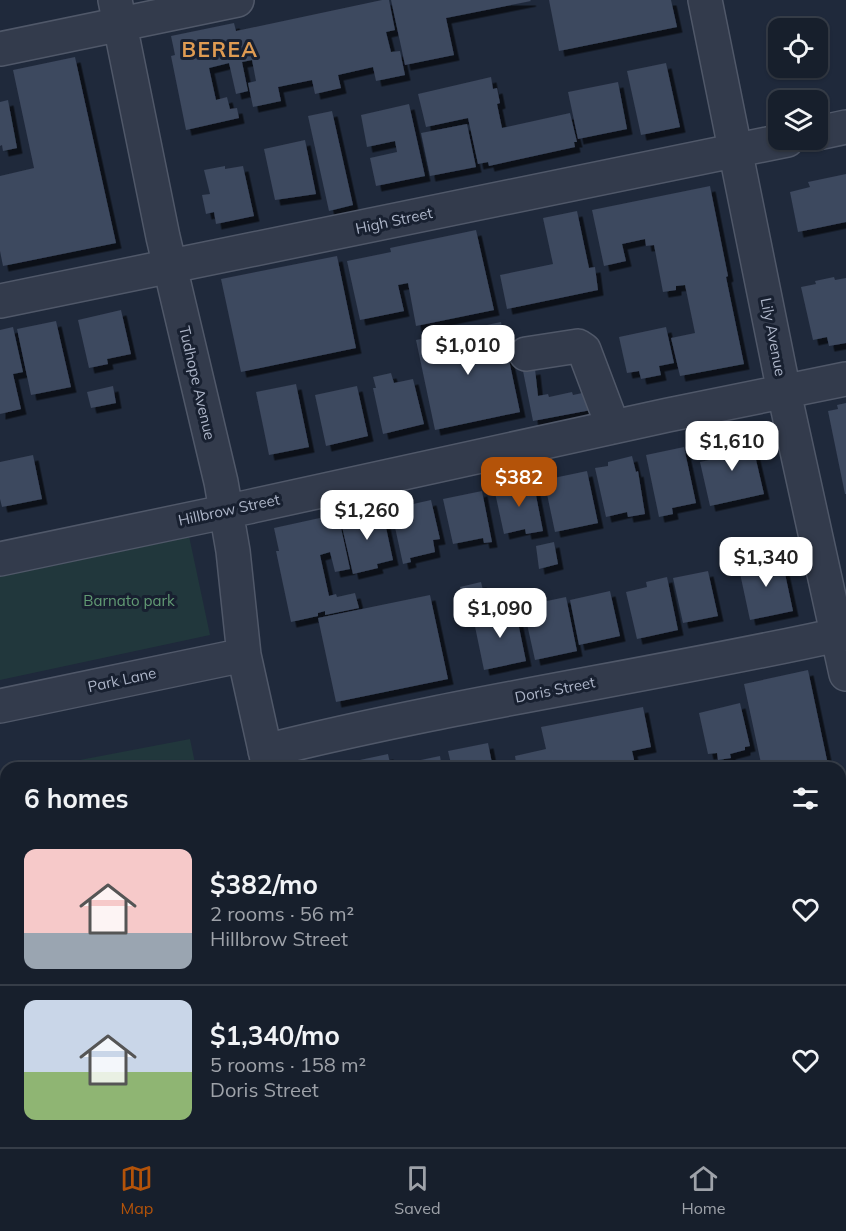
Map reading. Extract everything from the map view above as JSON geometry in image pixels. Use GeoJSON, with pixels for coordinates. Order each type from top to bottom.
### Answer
{"type":"FeatureCollection","features":[{"type":"Feature","properties":{"kind":"street"},"geometry":{"type":"LineString","coordinates":[[0,49],[117,12],[237,0]]}},
{"type":"Feature","properties":{"kind":"street","name":"Lily Avenue"},"geometry":{"type":"LineString","coordinates":[[705,0],[784,392],[842,634],[846,674]]}},
{"type":"Feature","properties":{"kind":"street","name":"Tudhope Avenue"},"geometry":{"type":"LineString","coordinates":[[117,12],[170,266],[221,482],[233,551],[244,655],[267,760]]}},
{"type":"Feature","properties":{"kind":"street"},"geometry":{"type":"LineString","coordinates":[[828,131],[846,127]]}},
{"type":"Feature","properties":{"kind":"street","name":"High Street"},"geometry":{"type":"LineString","coordinates":[[0,301],[768,144]]}},
{"type":"Feature","properties":{"kind":"street"},"geometry":{"type":"LineString","coordinates":[[526,354],[579,346],[584,350],[613,427]]}},
{"type":"Feature","properties":{"kind":"street","name":"Hillbrow Street"},"geometry":{"type":"LineString","coordinates":[[0,559],[613,427],[846,380]]}},
{"type":"Feature","properties":{"kind":"street","name":"Doris Street"},"geometry":{"type":"LineString","coordinates":[[267,760],[327,736],[842,634]]}},
{"type":"Feature","properties":{"kind":"street","name":"Park Lane"},"geometry":{"type":"LineString","coordinates":[[0,706],[244,655]]}},
{"type":"Feature","properties":{"kind":"green space","name":"Barnato park"},"geometry":{"type":"Polygon","coordinates":[[[189,536],[210,635],[0,680],[0,576],[189,536]]]}},
{"type":"Feature","properties":{"kind":"green space"},"geometry":{"type":"Polygon","coordinates":[[[190,739],[195,762],[69,762],[190,739]]]}},
{"type":"Feature","properties":{"kind":"building"},"geometry":{"type":"Polygon","coordinates":[[[389,0],[395,30],[386,32],[391,52],[400,51],[405,75],[376,81],[373,67],[338,75],[341,88],[315,94],[312,80],[278,87],[281,101],[253,107],[248,83],[256,81],[252,60],[242,62],[248,91],[236,94],[229,63],[209,68],[216,100],[227,97],[230,109],[237,108],[239,118],[186,130],[171,56],[175,55],[171,36],[234,23],[236,31],[389,0]]]}},
{"type":"Feature","properties":{"kind":"building"},"geometry":{"type":"Polygon","coordinates":[[[391,0],[531,1],[446,18],[454,55],[405,65],[391,0]]]}},
{"type":"Feature","properties":{"kind":"building"},"geometry":{"type":"Polygon","coordinates":[[[549,0],[671,0],[677,27],[559,51],[549,0]]]}},
{"type":"Feature","properties":{"kind":"building"},"geometry":{"type":"Polygon","coordinates":[[[75,57],[116,243],[3,266],[0,251],[0,176],[34,168],[13,70],[75,57]]]}},
{"type":"Feature","properties":{"kind":"building"},"geometry":{"type":"Polygon","coordinates":[[[666,63],[680,127],[641,135],[627,71],[666,63]]]}},
{"type":"Feature","properties":{"kind":"building"},"geometry":{"type":"Polygon","coordinates":[[[491,77],[493,89],[497,88],[500,103],[497,104],[502,128],[570,113],[577,142],[574,142],[575,147],[489,166],[488,162],[478,164],[468,118],[426,127],[418,94],[491,77]]]}},
{"type":"Feature","properties":{"kind":"building"},"geometry":{"type":"Polygon","coordinates":[[[618,82],[627,129],[578,139],[568,92],[618,82]]]}},
{"type":"Feature","properties":{"kind":"building"},"geometry":{"type":"Polygon","coordinates":[[[8,100],[17,148],[3,151],[2,145],[0,146],[0,102],[8,100]]]}},
{"type":"Feature","properties":{"kind":"building"},"geometry":{"type":"Polygon","coordinates":[[[409,104],[425,176],[376,186],[370,158],[397,152],[395,141],[367,147],[361,115],[409,104]]]}},
{"type":"Feature","properties":{"kind":"building"},"geometry":{"type":"Polygon","coordinates":[[[332,111],[353,205],[329,211],[308,116],[332,111]]]}},
{"type":"Feature","properties":{"kind":"building"},"geometry":{"type":"Polygon","coordinates":[[[467,124],[476,167],[430,176],[421,133],[467,124]]]}},
{"type":"Feature","properties":{"kind":"building"},"geometry":{"type":"Polygon","coordinates":[[[305,140],[316,194],[275,200],[264,149],[305,140]]]}},
{"type":"Feature","properties":{"kind":"building"},"geometry":{"type":"Polygon","coordinates":[[[225,166],[225,169],[243,166],[254,216],[216,224],[214,212],[206,214],[202,195],[210,194],[204,170],[225,166]]]}},
{"type":"Feature","properties":{"kind":"building"},"geometry":{"type":"Polygon","coordinates":[[[846,174],[846,222],[798,232],[790,192],[810,187],[808,182],[846,174]]]}},
{"type":"Feature","properties":{"kind":"building"},"geometry":{"type":"Polygon","coordinates":[[[710,186],[744,364],[680,376],[671,338],[695,333],[685,285],[676,286],[676,290],[663,292],[654,245],[646,246],[645,239],[622,244],[626,261],[604,266],[592,210],[710,186]]]}},
{"type":"Feature","properties":{"kind":"building"},"geometry":{"type":"Polygon","coordinates":[[[577,211],[589,268],[595,267],[598,290],[507,309],[500,275],[553,264],[543,218],[577,211]]]}},
{"type":"Feature","properties":{"kind":"building"},"geometry":{"type":"Polygon","coordinates":[[[476,230],[494,310],[416,326],[408,283],[398,285],[404,311],[360,320],[347,261],[391,252],[390,248],[476,230]]]}},
{"type":"Feature","properties":{"kind":"building"},"geometry":{"type":"Polygon","coordinates":[[[337,256],[356,348],[241,372],[221,279],[337,256]]]}},
{"type":"Feature","properties":{"kind":"building"},"geometry":{"type":"Polygon","coordinates":[[[834,277],[835,280],[846,278],[846,343],[829,346],[827,337],[813,340],[801,287],[834,277]]]}},
{"type":"Feature","properties":{"kind":"building"},"geometry":{"type":"Polygon","coordinates":[[[121,310],[131,354],[107,359],[108,364],[89,368],[78,320],[121,310]]]}},
{"type":"Feature","properties":{"kind":"building"},"geometry":{"type":"Polygon","coordinates":[[[56,321],[71,387],[31,395],[17,329],[56,321]]]}},
{"type":"Feature","properties":{"kind":"building"},"geometry":{"type":"Polygon","coordinates":[[[501,322],[520,412],[435,430],[416,340],[501,322]]]}},
{"type":"Feature","properties":{"kind":"building"},"geometry":{"type":"Polygon","coordinates":[[[13,327],[23,372],[13,374],[21,409],[0,414],[0,330],[13,327]]]}},
{"type":"Feature","properties":{"kind":"building"},"geometry":{"type":"Polygon","coordinates":[[[666,327],[674,363],[659,366],[661,375],[641,379],[639,371],[627,373],[619,337],[666,327]]]}},
{"type":"Feature","properties":{"kind":"building"},"geometry":{"type":"Polygon","coordinates":[[[535,369],[538,396],[548,394],[549,397],[572,392],[573,395],[587,392],[591,410],[533,421],[523,371],[535,369]]]}},
{"type":"Feature","properties":{"kind":"building"},"geometry":{"type":"Polygon","coordinates":[[[391,373],[394,383],[413,379],[424,424],[383,434],[373,388],[376,388],[373,377],[391,373]]]}},
{"type":"Feature","properties":{"kind":"building"},"geometry":{"type":"Polygon","coordinates":[[[296,384],[309,447],[269,455],[256,392],[296,384]]]}},
{"type":"Feature","properties":{"kind":"building"},"geometry":{"type":"Polygon","coordinates":[[[113,386],[116,403],[91,408],[87,392],[113,386]]]}},
{"type":"Feature","properties":{"kind":"building"},"geometry":{"type":"Polygon","coordinates":[[[357,386],[368,436],[326,446],[315,395],[357,386]]]}},
{"type":"Feature","properties":{"kind":"building"},"geometry":{"type":"Polygon","coordinates":[[[846,403],[845,494],[828,411],[838,409],[837,405],[846,403]]]}},
{"type":"Feature","properties":{"kind":"building"},"geometry":{"type":"Polygon","coordinates":[[[750,434],[764,494],[710,506],[700,462],[709,460],[718,447],[717,442],[750,434]]]}},
{"type":"Feature","properties":{"kind":"building"},"geometry":{"type":"Polygon","coordinates":[[[684,447],[696,503],[672,508],[673,514],[659,517],[646,455],[684,447]]]}},
{"type":"Feature","properties":{"kind":"building"},"geometry":{"type":"Polygon","coordinates":[[[33,455],[42,499],[2,507],[0,462],[33,455]]]}},
{"type":"Feature","properties":{"kind":"building"},"geometry":{"type":"Polygon","coordinates":[[[632,456],[636,472],[638,471],[645,514],[628,517],[627,512],[606,517],[595,468],[608,466],[608,462],[632,456]]]}},
{"type":"Feature","properties":{"kind":"building"},"geometry":{"type":"Polygon","coordinates":[[[587,471],[598,523],[555,532],[544,480],[587,471]]]}},
{"type":"Feature","properties":{"kind":"building"},"geometry":{"type":"Polygon","coordinates":[[[533,480],[543,531],[526,534],[525,529],[504,534],[494,488],[533,480]]]}},
{"type":"Feature","properties":{"kind":"building"},"geometry":{"type":"Polygon","coordinates":[[[482,491],[492,542],[484,543],[483,538],[453,544],[443,499],[482,491]]]}},
{"type":"Feature","properties":{"kind":"building"},"geometry":{"type":"Polygon","coordinates":[[[431,500],[440,539],[433,540],[435,552],[410,558],[411,562],[403,564],[391,509],[431,500]]]}},
{"type":"Feature","properties":{"kind":"building"},"geometry":{"type":"Polygon","coordinates":[[[382,509],[393,560],[377,564],[378,568],[353,574],[340,518],[382,509]]]}},
{"type":"Feature","properties":{"kind":"building"},"geometry":{"type":"Polygon","coordinates":[[[338,514],[350,569],[335,572],[330,552],[320,555],[329,596],[336,594],[337,597],[355,593],[359,608],[325,615],[325,611],[318,613],[318,616],[291,622],[276,551],[279,551],[274,528],[338,514]]]}},
{"type":"Feature","properties":{"kind":"building"},"geometry":{"type":"Polygon","coordinates":[[[554,542],[558,564],[539,569],[536,546],[554,542]]]}},
{"type":"Feature","properties":{"kind":"building"},"geometry":{"type":"Polygon","coordinates":[[[781,555],[793,611],[750,620],[738,564],[781,555]]]}},
{"type":"Feature","properties":{"kind":"building"},"geometry":{"type":"Polygon","coordinates":[[[708,571],[718,616],[683,623],[673,578],[708,571]]]}},
{"type":"Feature","properties":{"kind":"building"},"geometry":{"type":"Polygon","coordinates":[[[667,577],[678,630],[637,639],[626,592],[647,587],[646,582],[667,577]]]}},
{"type":"Feature","properties":{"kind":"building"},"geometry":{"type":"Polygon","coordinates":[[[481,582],[485,599],[462,600],[460,587],[481,582]]]}},
{"type":"Feature","properties":{"kind":"building"},"geometry":{"type":"Polygon","coordinates":[[[610,591],[620,636],[579,645],[570,600],[610,591]]]}},
{"type":"Feature","properties":{"kind":"building"},"geometry":{"type":"Polygon","coordinates":[[[430,595],[448,679],[336,702],[318,618],[430,595]]]}},
{"type":"Feature","properties":{"kind":"building"},"geometry":{"type":"Polygon","coordinates":[[[566,597],[577,651],[535,660],[523,606],[566,597]]]}},
{"type":"Feature","properties":{"kind":"building"},"geometry":{"type":"Polygon","coordinates":[[[515,608],[526,661],[484,670],[473,617],[515,608]]]}},
{"type":"Feature","properties":{"kind":"building"},"geometry":{"type":"Polygon","coordinates":[[[808,670],[827,760],[761,762],[744,684],[808,670]]]}},
{"type":"Feature","properties":{"kind":"building"},"geometry":{"type":"Polygon","coordinates":[[[740,703],[750,746],[745,747],[745,750],[730,754],[731,758],[718,760],[717,753],[708,754],[699,713],[740,703]]]}},
{"type":"Feature","properties":{"kind":"building"},"geometry":{"type":"Polygon","coordinates":[[[643,707],[651,747],[632,751],[635,762],[516,762],[515,756],[546,749],[541,727],[643,707]]]}},
{"type":"Feature","properties":{"kind":"building"},"geometry":{"type":"Polygon","coordinates":[[[488,743],[492,762],[451,762],[448,751],[488,743]]]}},
{"type":"Feature","properties":{"kind":"building"},"geometry":{"type":"Polygon","coordinates":[[[388,754],[390,762],[350,762],[388,754]]]}},
{"type":"Feature","properties":{"kind":"building"},"geometry":{"type":"Polygon","coordinates":[[[440,756],[441,762],[411,762],[440,756]]]}},
{"type":"Feature","properties":{"kind":"district","name":"BEREA"},"geometry":{"type":"Point","coordinates":[220,50]}}]}
